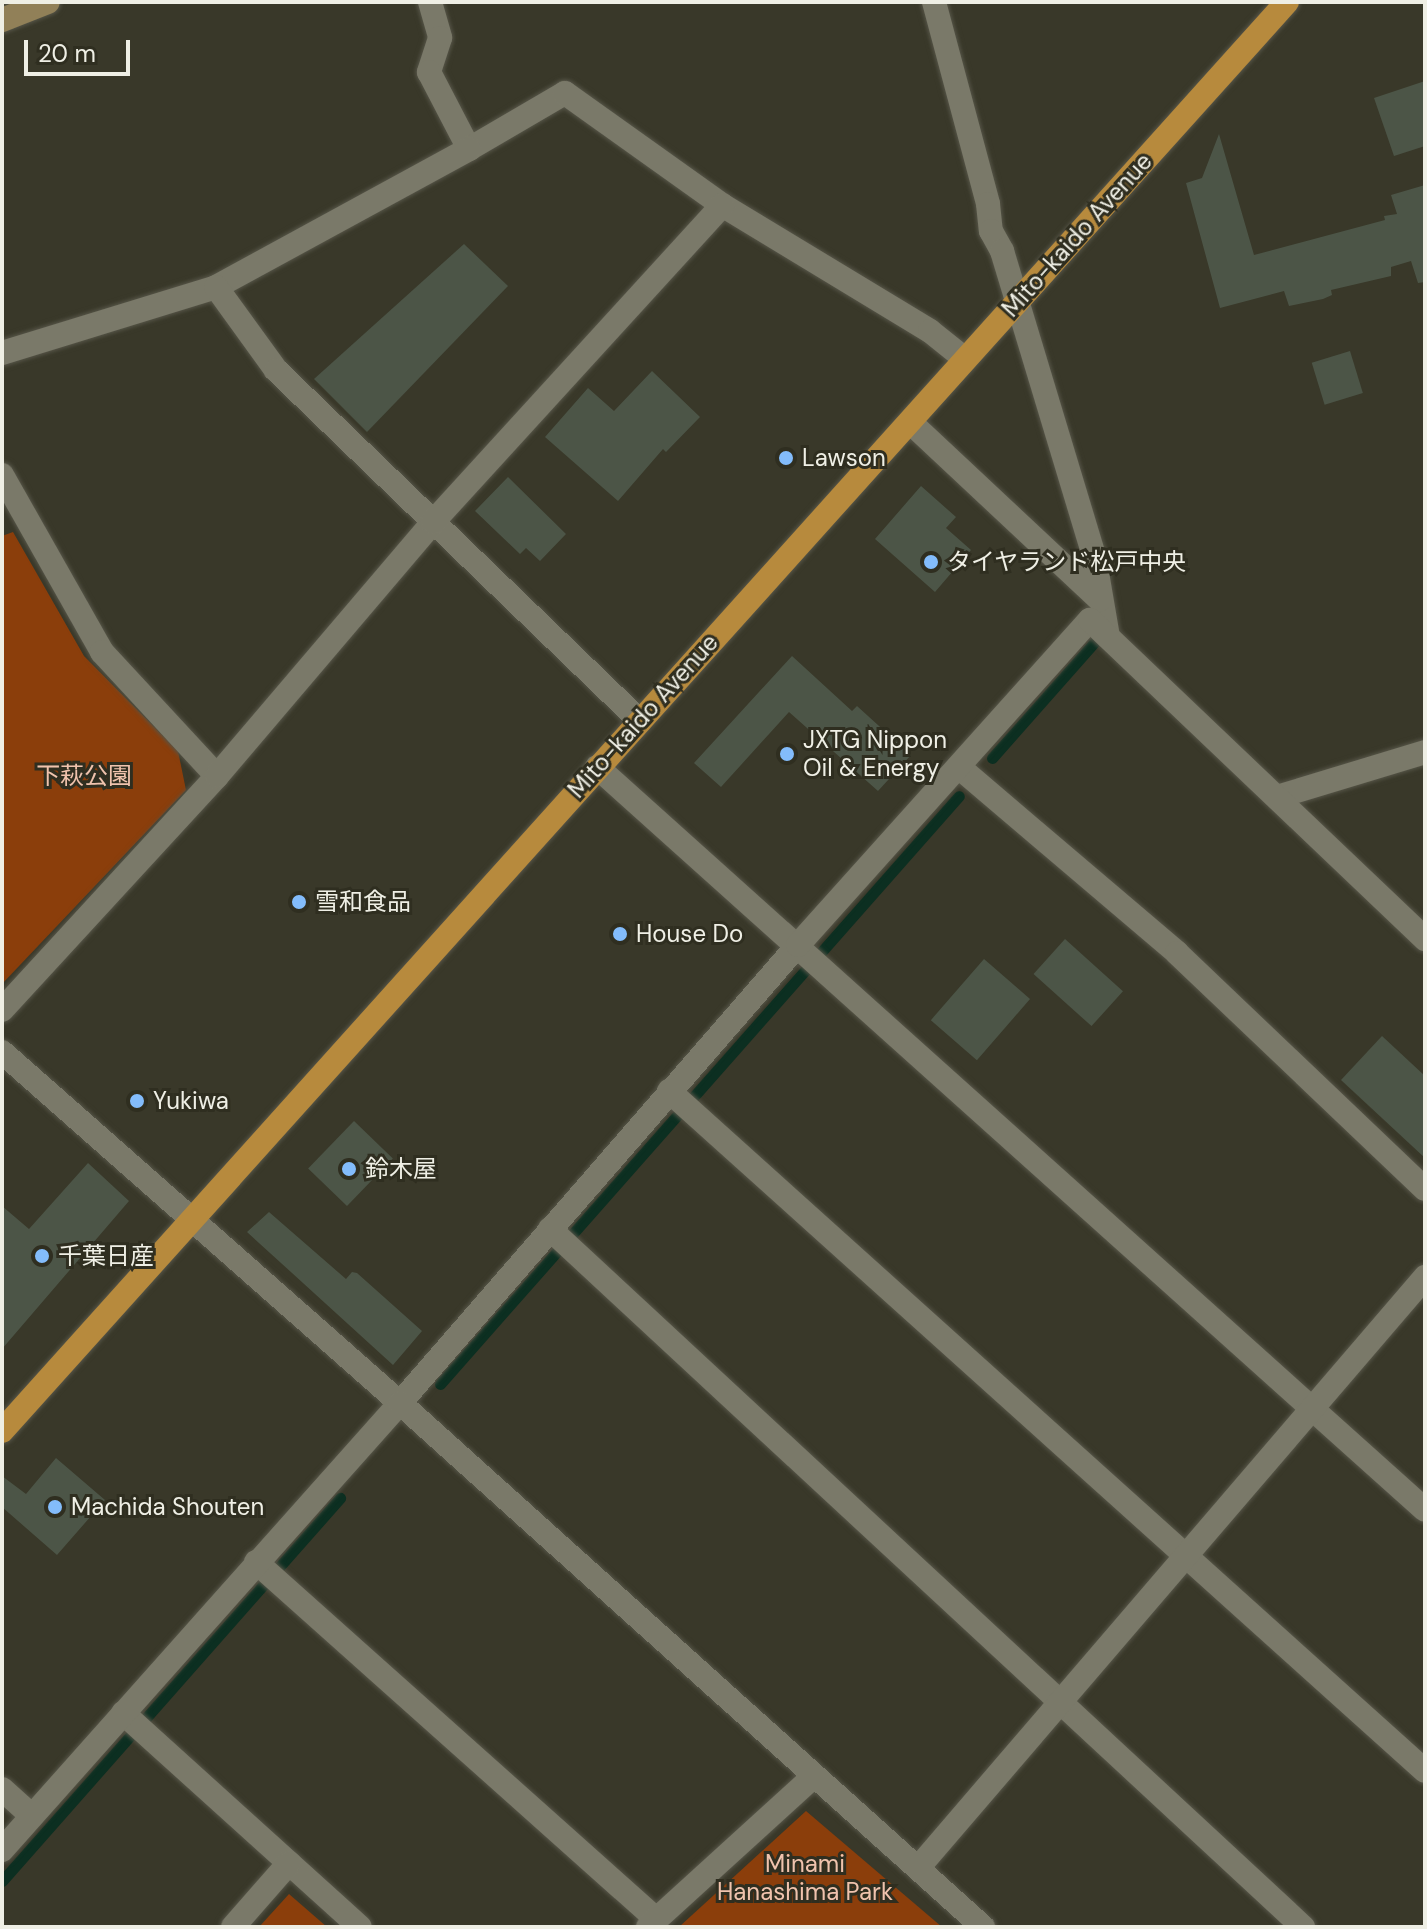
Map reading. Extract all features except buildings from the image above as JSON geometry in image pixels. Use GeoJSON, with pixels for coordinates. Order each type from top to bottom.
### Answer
{"type":"FeatureCollection","features":[{"type":"Feature","properties":{"kind":"highway","name":"Mito-kaido Avenue"},"geometry":{"type":"LineString","coordinates":[[2,1431],[1287,2]]}},
{"type":"Feature","properties":{"kind":"main road"},"geometry":{"type":"LineString","coordinates":[[2,20],[48,2]]}},
{"type":"Feature","properties":{"kind":"street"},"geometry":{"type":"LineString","coordinates":[[430,2],[440,38],[429,72],[469,149]]}},
{"type":"Feature","properties":{"kind":"street"},"geometry":{"type":"LineString","coordinates":[[934,2],[988,204],[991,231],[1002,251],[1094,555],[1108,637]]}},
{"type":"Feature","properties":{"kind":"street"},"geometry":{"type":"LineString","coordinates":[[2,353],[216,287],[565,93],[722,205],[930,331],[965,359]]}},
{"type":"Feature","properties":{"kind":"street"},"geometry":{"type":"LineString","coordinates":[[2,1010],[217,776],[433,522],[722,205]]}},
{"type":"Feature","properties":{"kind":"street"},"geometry":{"type":"LineString","coordinates":[[216,287],[276,370],[639,720]]}},
{"type":"Feature","properties":{"kind":"street"},"geometry":{"type":"LineString","coordinates":[[910,422],[1100,600]]}},
{"type":"Feature","properties":{"kind":"street"},"geometry":{"type":"LineString","coordinates":[[2,475],[102,652],[217,776]]}},
{"type":"Feature","properties":{"kind":"street"},"geometry":{"type":"LineString","coordinates":[[2,1850],[400,1403],[798,945],[1090,620],[1425,939]]}},
{"type":"Feature","properties":{"kind":"street"},"geometry":{"type":"LineString","coordinates":[[1277,797],[1425,752]]}},
{"type":"Feature","properties":{"kind":"street"},"geometry":{"type":"LineString","coordinates":[[597,767],[1425,1510]]}},
{"type":"Feature","properties":{"kind":"street"},"geometry":{"type":"LineString","coordinates":[[960,768],[1177,953],[1425,1189]]}},
{"type":"Feature","properties":{"kind":"street"},"geometry":{"type":"LineString","coordinates":[[2,1052],[400,1403],[983,1927]]}},
{"type":"Feature","properties":{"kind":"street"},"geometry":{"type":"LineString","coordinates":[[669,1091],[1425,1771]]}},
{"type":"Feature","properties":{"kind":"street"},"geometry":{"type":"LineString","coordinates":[[550,1229],[1303,1927]]}},
{"type":"Feature","properties":{"kind":"street"},"geometry":{"type":"LineString","coordinates":[[918,1868],[1184,1554],[1425,1277]]}},
{"type":"Feature","properties":{"kind":"street"},"geometry":{"type":"LineString","coordinates":[[256,1562],[652,1923],[813,1777]]}},
{"type":"Feature","properties":{"kind":"street"},"geometry":{"type":"LineString","coordinates":[[123,1713],[360,1927]]}},
{"type":"Feature","properties":{"kind":"street"},"geometry":{"type":"LineString","coordinates":[[2,1789],[32,1816]]}},
{"type":"Feature","properties":{"kind":"street"},"geometry":{"type":"LineString","coordinates":[[233,1927],[289,1863]]}},
{"type":"Feature","properties":{"kind":"green space","name":"下萩公園"},"geometry":{"type":"Polygon","coordinates":[[[13,532],[84,656],[178,751],[186,790],[2,984],[2,536],[13,532]]]}},
{"type":"Feature","properties":{"kind":"green space","name":"Minami Hanashima Park"},"geometry":{"type":"Polygon","coordinates":[[[806,1811],[942,1927],[679,1927],[806,1811]]]}},
{"type":"Feature","properties":{"kind":"green space"},"geometry":{"type":"Polygon","coordinates":[[[289,1894],[327,1927],[259,1927],[289,1894]]]}},
{"type":"Feature","properties":{"kind":"waterway"},"geometry":{"type":"LineString","coordinates":[[992,758],[1099,637]]}},
{"type":"Feature","properties":{"kind":"waterway"},"geometry":{"type":"LineString","coordinates":[[440,1384],[959,796]]}},
{"type":"Feature","properties":{"kind":"waterway"},"geometry":{"type":"LineString","coordinates":[[2,1881],[340,1498]]}},
{"type":"Feature","properties":{"kind":"place","name":"Lawson"},"geometry":{"type":"Point","coordinates":[786,458]}},
{"type":"Feature","properties":{"kind":"place","name":"タイヤランド松戸中央"},"geometry":{"type":"Point","coordinates":[931,562]}},
{"type":"Feature","properties":{"kind":"place","name":"JXTG Nippon Oil & Energy"},"geometry":{"type":"Point","coordinates":[787,754]}},
{"type":"Feature","properties":{"kind":"place","name":"雪和食品"},"geometry":{"type":"Point","coordinates":[299,902]}},
{"type":"Feature","properties":{"kind":"place","name":"House Do"},"geometry":{"type":"Point","coordinates":[620,934]}},
{"type":"Feature","properties":{"kind":"place","name":"Yukiwa"},"geometry":{"type":"Point","coordinates":[137,1101]}},
{"type":"Feature","properties":{"kind":"place","name":"鈴木屋"},"geometry":{"type":"Point","coordinates":[349,1169]}},
{"type":"Feature","properties":{"kind":"place","name":"千葉日産"},"geometry":{"type":"Point","coordinates":[42,1256]}},
{"type":"Feature","properties":{"kind":"place","name":"Machida Shouten"},"geometry":{"type":"Point","coordinates":[55,1507]}}]}
